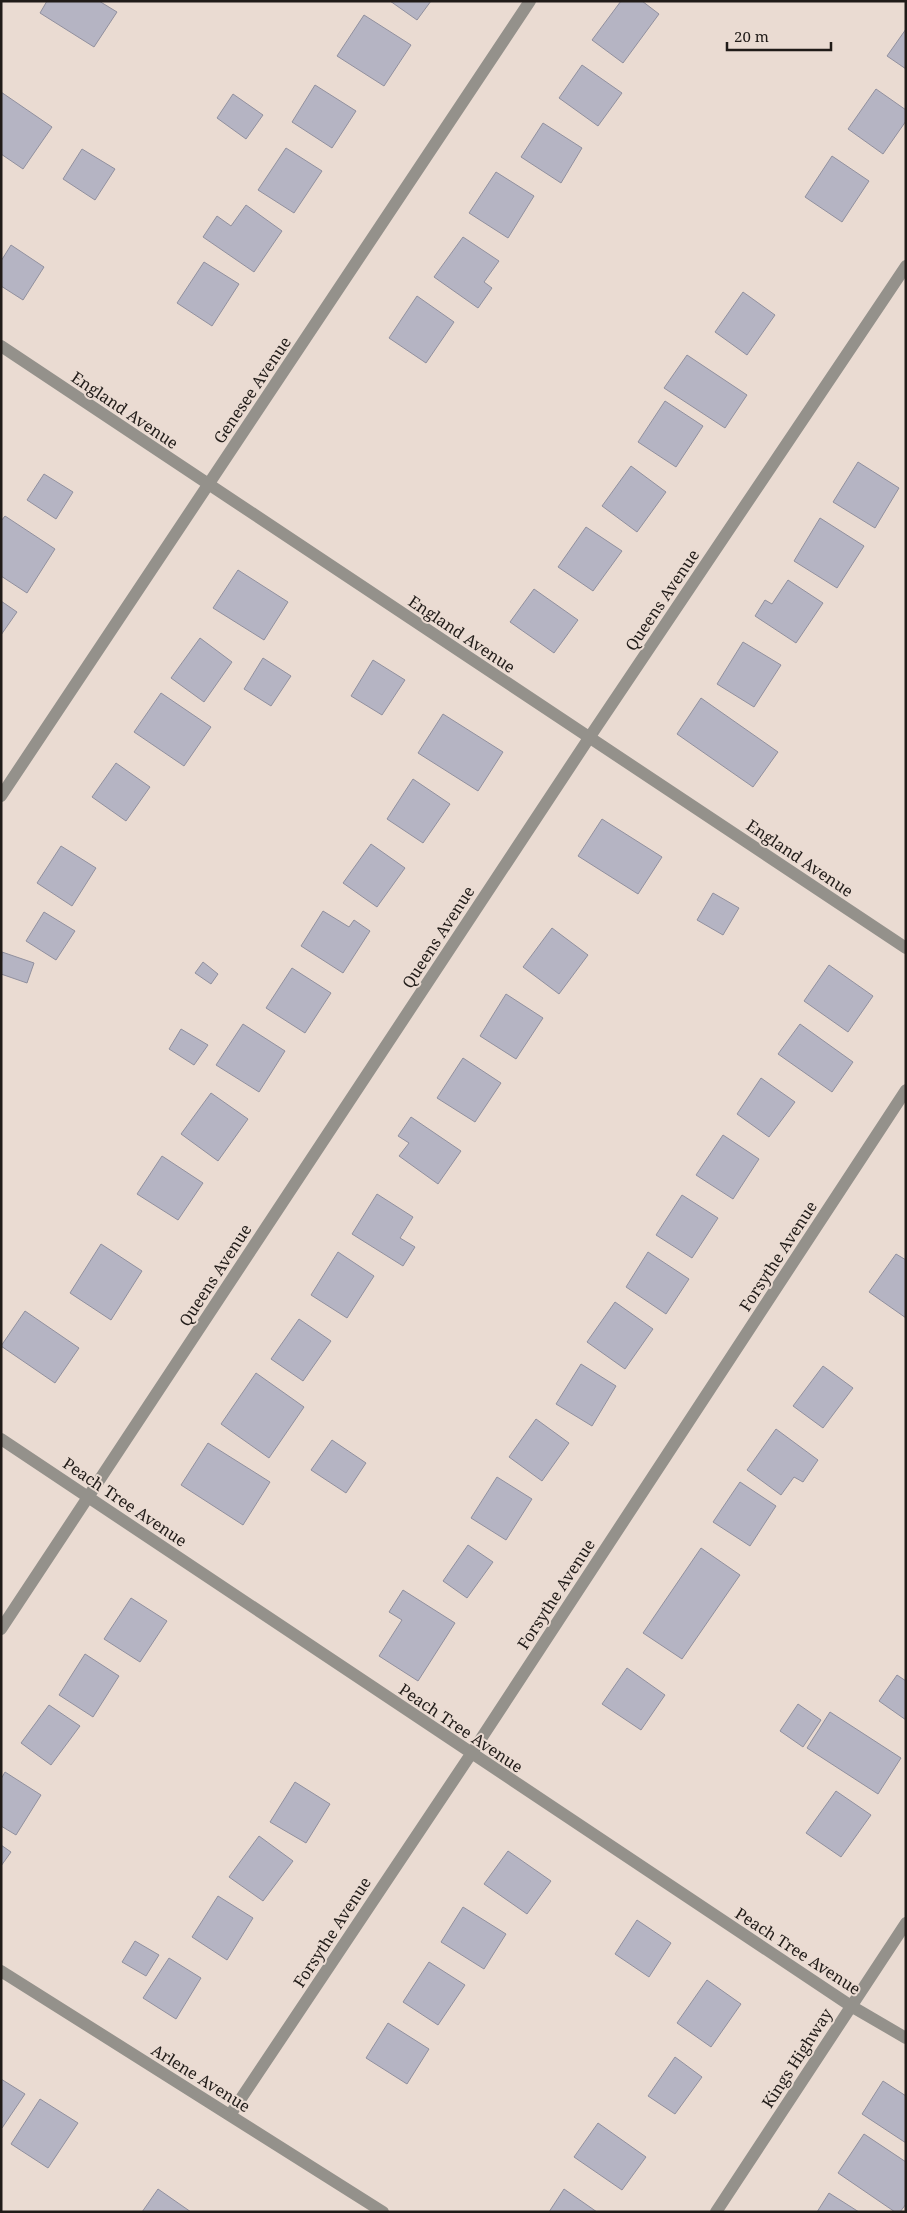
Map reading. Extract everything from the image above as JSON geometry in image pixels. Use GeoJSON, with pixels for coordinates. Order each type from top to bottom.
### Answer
{"type":"FeatureCollection","features":[{"type":"Feature","properties":{"kind":"street","name":"Genesee Avenue"},"geometry":{"type":"LineString","coordinates":[[1,796],[530,1]]}},
{"type":"Feature","properties":{"kind":"street","name":"Queens Avenue"},"geometry":{"type":"LineString","coordinates":[[1,1629],[590,738],[906,266]]}},
{"type":"Feature","properties":{"kind":"street","name":"England Avenue"},"geometry":{"type":"LineString","coordinates":[[1,346],[906,948]]}},
{"type":"Feature","properties":{"kind":"street","name":"Forsythe Avenue"},"geometry":{"type":"LineString","coordinates":[[230,2115],[471,1754],[906,1090]]}},
{"type":"Feature","properties":{"kind":"street","name":"Peach Tree Avenue"},"geometry":{"type":"LineString","coordinates":[[1,1439],[851,2006],[906,2038]]}},
{"type":"Feature","properties":{"kind":"street","name":"Kings Highway"},"geometry":{"type":"LineString","coordinates":[[716,2212],[906,1923]]}},
{"type":"Feature","properties":{"kind":"street","name":"Arlene Avenue"},"geometry":{"type":"LineString","coordinates":[[1,1971],[382,2212]]}},
{"type":"Feature","properties":{"kind":"building"},"geometry":{"type":"Polygon","coordinates":[[[47,1],[99,1],[117,12],[94,47],[40,13],[47,1]]]}},
{"type":"Feature","properties":{"kind":"building"},"geometry":{"type":"Polygon","coordinates":[[[390,1],[431,1],[417,20],[390,1]]]}},
{"type":"Feature","properties":{"kind":"building"},"geometry":{"type":"Polygon","coordinates":[[[621,1],[642,1],[659,14],[623,63],[592,40],[621,1]]]}},
{"type":"Feature","properties":{"kind":"building"},"geometry":{"type":"Polygon","coordinates":[[[364,15],[411,45],[384,86],[337,56],[364,15]]]}},
{"type":"Feature","properties":{"kind":"building"},"geometry":{"type":"Polygon","coordinates":[[[906,29],[906,69],[887,56],[906,29]]]}},
{"type":"Feature","properties":{"kind":"building"},"geometry":{"type":"Polygon","coordinates":[[[582,65],[622,93],[598,126],[559,98],[582,65]]]}},
{"type":"Feature","properties":{"kind":"building"},"geometry":{"type":"Polygon","coordinates":[[[315,85],[356,111],[332,148],[292,122],[315,85]]]}},
{"type":"Feature","properties":{"kind":"building"},"geometry":{"type":"Polygon","coordinates":[[[876,89],[906,110],[906,121],[883,154],[848,129],[876,89]]]}},
{"type":"Feature","properties":{"kind":"building"},"geometry":{"type":"Polygon","coordinates":[[[1,92],[52,127],[23,169],[1,154],[1,92]]]}},
{"type":"Feature","properties":{"kind":"building"},"geometry":{"type":"Polygon","coordinates":[[[233,94],[263,115],[246,139],[217,118],[233,94]]]}},
{"type":"Feature","properties":{"kind":"building"},"geometry":{"type":"Polygon","coordinates":[[[543,123],[582,148],[561,183],[521,157],[543,123]]]}},
{"type":"Feature","properties":{"kind":"building"},"geometry":{"type":"Polygon","coordinates":[[[286,148],[322,171],[294,213],[258,190],[286,148]]]}},
{"type":"Feature","properties":{"kind":"building"},"geometry":{"type":"Polygon","coordinates":[[[82,149],[115,169],[95,200],[63,179],[82,149]]]}},
{"type":"Feature","properties":{"kind":"building"},"geometry":{"type":"Polygon","coordinates":[[[832,156],[869,181],[842,222],[805,197],[832,156]]]}},
{"type":"Feature","properties":{"kind":"building"},"geometry":{"type":"Polygon","coordinates":[[[496,172],[534,196],[508,238],[469,213],[496,172]]]}},
{"type":"Feature","properties":{"kind":"building"},"geometry":{"type":"Polygon","coordinates":[[[246,205],[282,231],[254,272],[203,237],[217,216],[231,226],[246,205]]]}},
{"type":"Feature","properties":{"kind":"building"},"geometry":{"type":"Polygon","coordinates":[[[463,237],[499,261],[484,282],[492,288],[478,308],[434,277],[463,237]]]}},
{"type":"Feature","properties":{"kind":"building"},"geometry":{"type":"Polygon","coordinates":[[[11,245],[44,267],[23,300],[1,286],[1,261],[11,245]]]}},
{"type":"Feature","properties":{"kind":"building"},"geometry":{"type":"Polygon","coordinates":[[[204,262],[239,284],[212,326],[177,303],[204,262]]]}},
{"type":"Feature","properties":{"kind":"building"},"geometry":{"type":"Polygon","coordinates":[[[743,292],[775,315],[747,355],[715,332],[743,292]]]}},
{"type":"Feature","properties":{"kind":"building"},"geometry":{"type":"Polygon","coordinates":[[[417,296],[454,322],[426,363],[389,338],[417,296]]]}},
{"type":"Feature","properties":{"kind":"building"},"geometry":{"type":"Polygon","coordinates":[[[687,355],[747,395],[725,428],[664,388],[687,355]]]}},
{"type":"Feature","properties":{"kind":"building"},"geometry":{"type":"Polygon","coordinates":[[[665,401],[703,426],[676,467],[638,442],[665,401]]]}},
{"type":"Feature","properties":{"kind":"building"},"geometry":{"type":"Polygon","coordinates":[[[858,462],[899,488],[875,528],[833,502],[858,462]]]}},
{"type":"Feature","properties":{"kind":"building"},"geometry":{"type":"Polygon","coordinates":[[[631,466],[666,492],[637,532],[602,506],[631,466]]]}},
{"type":"Feature","properties":{"kind":"building"},"geometry":{"type":"Polygon","coordinates":[[[44,474],[73,492],[56,519],[27,500],[44,474]]]}},
{"type":"Feature","properties":{"kind":"building"},"geometry":{"type":"Polygon","coordinates":[[[5,516],[55,549],[27,593],[1,576],[1,521],[5,516]]]}},
{"type":"Feature","properties":{"kind":"building"},"geometry":{"type":"Polygon","coordinates":[[[820,518],[864,546],[837,588],[794,561],[820,518]]]}},
{"type":"Feature","properties":{"kind":"building"},"geometry":{"type":"Polygon","coordinates":[[[586,527],[622,551],[593,591],[558,567],[586,527]]]}},
{"type":"Feature","properties":{"kind":"building"},"geometry":{"type":"Polygon","coordinates":[[[238,570],[288,602],[264,640],[213,608],[238,570]]]}},
{"type":"Feature","properties":{"kind":"building"},"geometry":{"type":"Polygon","coordinates":[[[788,580],[823,603],[796,643],[755,616],[765,600],[772,604],[788,580]]]}},
{"type":"Feature","properties":{"kind":"building"},"geometry":{"type":"Polygon","coordinates":[[[534,589],[578,620],[554,653],[510,622],[534,589]]]}},
{"type":"Feature","properties":{"kind":"building"},"geometry":{"type":"Polygon","coordinates":[[[1,601],[17,612],[1,635],[1,601]]]}},
{"type":"Feature","properties":{"kind":"building"},"geometry":{"type":"Polygon","coordinates":[[[200,638],[232,662],[204,702],[171,678],[200,638]]]}},
{"type":"Feature","properties":{"kind":"building"},"geometry":{"type":"Polygon","coordinates":[[[743,642],[781,665],[754,707],[717,684],[743,642]]]}},
{"type":"Feature","properties":{"kind":"building"},"geometry":{"type":"Polygon","coordinates":[[[263,658],[291,676],[271,706],[244,689],[263,658]]]}},
{"type":"Feature","properties":{"kind":"building"},"geometry":{"type":"Polygon","coordinates":[[[373,660],[405,680],[382,715],[351,696],[373,660]]]}},
{"type":"Feature","properties":{"kind":"building"},"geometry":{"type":"Polygon","coordinates":[[[161,693],[211,727],[184,766],[134,732],[161,693]]]}},
{"type":"Feature","properties":{"kind":"building"},"geometry":{"type":"Polygon","coordinates":[[[701,698],[778,752],[753,787],[677,734],[701,698]]]}},
{"type":"Feature","properties":{"kind":"building"},"geometry":{"type":"Polygon","coordinates":[[[443,714],[503,752],[478,791],[418,753],[443,714]]]}},
{"type":"Feature","properties":{"kind":"building"},"geometry":{"type":"Polygon","coordinates":[[[116,763],[150,787],[126,821],[92,797],[116,763]]]}},
{"type":"Feature","properties":{"kind":"building"},"geometry":{"type":"Polygon","coordinates":[[[413,779],[450,804],[423,843],[387,819],[413,779]]]}},
{"type":"Feature","properties":{"kind":"building"},"geometry":{"type":"Polygon","coordinates":[[[602,819],[662,857],[638,894],[578,856],[602,819]]]}},
{"type":"Feature","properties":{"kind":"building"},"geometry":{"type":"Polygon","coordinates":[[[371,844],[405,868],[377,907],[343,883],[371,844]]]}},
{"type":"Feature","properties":{"kind":"building"},"geometry":{"type":"Polygon","coordinates":[[[61,846],[96,868],[72,906],[37,883],[61,846]]]}},
{"type":"Feature","properties":{"kind":"building"},"geometry":{"type":"Polygon","coordinates":[[[713,893],[739,908],[723,935],[697,920],[713,893]]]}},
{"type":"Feature","properties":{"kind":"building"},"geometry":{"type":"Polygon","coordinates":[[[323,911],[349,927],[354,920],[370,931],[343,973],[301,946],[323,911]]]}},
{"type":"Feature","properties":{"kind":"building"},"geometry":{"type":"Polygon","coordinates":[[[44,912],[75,931],[56,960],[26,941],[44,912]]]}},
{"type":"Feature","properties":{"kind":"building"},"geometry":{"type":"Polygon","coordinates":[[[552,928],[588,955],[559,994],[523,967],[552,928]]]}},
{"type":"Feature","properties":{"kind":"building"},"geometry":{"type":"Polygon","coordinates":[[[2,952],[34,963],[27,983],[1,974],[2,952]]]}},
{"type":"Feature","properties":{"kind":"building"},"geometry":{"type":"Polygon","coordinates":[[[203,962],[218,974],[211,984],[195,973],[203,962]]]}},
{"type":"Feature","properties":{"kind":"building"},"geometry":{"type":"Polygon","coordinates":[[[829,965],[873,996],[848,1032],[804,1001],[829,965]]]}},
{"type":"Feature","properties":{"kind":"building"},"geometry":{"type":"Polygon","coordinates":[[[292,968],[331,993],[305,1033],[266,1008],[292,968]]]}},
{"type":"Feature","properties":{"kind":"building"},"geometry":{"type":"Polygon","coordinates":[[[506,994],[543,1018],[516,1059],[480,1036],[506,994]]]}},
{"type":"Feature","properties":{"kind":"building"},"geometry":{"type":"Polygon","coordinates":[[[243,1024],[285,1051],[259,1092],[216,1065],[243,1024]]]}},
{"type":"Feature","properties":{"kind":"building"},"geometry":{"type":"Polygon","coordinates":[[[800,1024],[853,1062],[832,1092],[778,1054],[800,1024]]]}},
{"type":"Feature","properties":{"kind":"building"},"geometry":{"type":"Polygon","coordinates":[[[181,1029],[208,1045],[194,1065],[169,1049],[181,1029]]]}},
{"type":"Feature","properties":{"kind":"building"},"geometry":{"type":"Polygon","coordinates":[[[463,1058],[501,1083],[475,1122],[437,1098],[463,1058]]]}},
{"type":"Feature","properties":{"kind":"building"},"geometry":{"type":"Polygon","coordinates":[[[761,1078],[795,1102],[769,1137],[737,1114],[761,1078]]]}},
{"type":"Feature","properties":{"kind":"building"},"geometry":{"type":"Polygon","coordinates":[[[211,1093],[248,1119],[218,1161],[181,1134],[211,1093]]]}},
{"type":"Feature","properties":{"kind":"building"},"geometry":{"type":"Polygon","coordinates":[[[411,1117],[461,1151],[438,1184],[399,1156],[409,1143],[398,1136],[411,1117]]]}},
{"type":"Feature","properties":{"kind":"building"},"geometry":{"type":"Polygon","coordinates":[[[723,1135],[759,1159],[733,1199],[696,1175],[723,1135]]]}},
{"type":"Feature","properties":{"kind":"building"},"geometry":{"type":"Polygon","coordinates":[[[162,1156],[203,1183],[178,1220],[137,1194],[162,1156]]]}},
{"type":"Feature","properties":{"kind":"building"},"geometry":{"type":"Polygon","coordinates":[[[377,1194],[413,1217],[400,1238],[415,1247],[403,1266],[352,1234],[377,1194]]]}},
{"type":"Feature","properties":{"kind":"building"},"geometry":{"type":"Polygon","coordinates":[[[682,1195],[718,1218],[692,1258],[656,1235],[682,1195]]]}},
{"type":"Feature","properties":{"kind":"building"},"geometry":{"type":"Polygon","coordinates":[[[101,1244],[142,1271],[111,1320],[70,1293],[101,1244]]]}},
{"type":"Feature","properties":{"kind":"building"},"geometry":{"type":"Polygon","coordinates":[[[338,1252],[374,1276],[347,1318],[311,1295],[338,1252]]]}},
{"type":"Feature","properties":{"kind":"building"},"geometry":{"type":"Polygon","coordinates":[[[648,1252],[689,1279],[666,1314],[626,1287],[648,1252]]]}},
{"type":"Feature","properties":{"kind":"building"},"geometry":{"type":"Polygon","coordinates":[[[896,1254],[906,1260],[906,1318],[869,1292],[896,1254]]]}},
{"type":"Feature","properties":{"kind":"building"},"geometry":{"type":"Polygon","coordinates":[[[615,1302],[653,1329],[625,1369],[587,1342],[615,1302]]]}},
{"type":"Feature","properties":{"kind":"building"},"geometry":{"type":"Polygon","coordinates":[[[25,1311],[79,1348],[55,1383],[1,1346],[25,1311]]]}},
{"type":"Feature","properties":{"kind":"building"},"geometry":{"type":"Polygon","coordinates":[[[299,1319],[331,1341],[303,1381],[271,1359],[299,1319]]]}},
{"type":"Feature","properties":{"kind":"building"},"geometry":{"type":"Polygon","coordinates":[[[581,1364],[616,1386],[592,1426],[556,1404],[581,1364]]]}},
{"type":"Feature","properties":{"kind":"building"},"geometry":{"type":"Polygon","coordinates":[[[823,1366],[853,1388],[823,1428],[793,1406],[823,1366]]]}},
{"type":"Feature","properties":{"kind":"building"},"geometry":{"type":"Polygon","coordinates":[[[256,1373],[304,1407],[269,1458],[221,1424],[256,1373]]]}},
{"type":"Feature","properties":{"kind":"building"},"geometry":{"type":"Polygon","coordinates":[[[536,1419],[569,1443],[542,1481],[509,1457],[536,1419]]]}},
{"type":"Feature","properties":{"kind":"building"},"geometry":{"type":"Polygon","coordinates":[[[776,1429],[818,1460],[803,1482],[794,1477],[781,1495],[747,1470],[776,1429]]]}},
{"type":"Feature","properties":{"kind":"building"},"geometry":{"type":"Polygon","coordinates":[[[332,1440],[366,1463],[346,1493],[311,1470],[332,1440]]]}},
{"type":"Feature","properties":{"kind":"building"},"geometry":{"type":"Polygon","coordinates":[[[208,1443],[270,1482],[243,1525],[181,1485],[208,1443]]]}},
{"type":"Feature","properties":{"kind":"building"},"geometry":{"type":"Polygon","coordinates":[[[497,1477],[532,1499],[506,1540],[471,1518],[497,1477]]]}},
{"type":"Feature","properties":{"kind":"building"},"geometry":{"type":"Polygon","coordinates":[[[740,1482],[776,1506],[750,1546],[713,1522],[740,1482]]]}},
{"type":"Feature","properties":{"kind":"building"},"geometry":{"type":"Polygon","coordinates":[[[468,1545],[493,1562],[467,1598],[443,1581],[468,1545]]]}},
{"type":"Feature","properties":{"kind":"building"},"geometry":{"type":"Polygon","coordinates":[[[701,1548],[740,1575],[682,1659],[643,1633],[701,1548]]]}},
{"type":"Feature","properties":{"kind":"building"},"geometry":{"type":"Polygon","coordinates":[[[403,1590],[455,1623],[418,1681],[379,1656],[402,1620],[389,1612],[403,1590]]]}},
{"type":"Feature","properties":{"kind":"building"},"geometry":{"type":"Polygon","coordinates":[[[131,1598],[167,1621],[140,1662],[104,1639],[131,1598]]]}},
{"type":"Feature","properties":{"kind":"building"},"geometry":{"type":"Polygon","coordinates":[[[85,1654],[119,1676],[93,1717],[59,1695],[85,1654]]]}},
{"type":"Feature","properties":{"kind":"building"},"geometry":{"type":"Polygon","coordinates":[[[627,1668],[665,1695],[641,1730],[602,1704],[627,1668]]]}},
{"type":"Feature","properties":{"kind":"building"},"geometry":{"type":"Polygon","coordinates":[[[897,1675],[906,1681],[906,1720],[879,1701],[897,1675]]]}},
{"type":"Feature","properties":{"kind":"building"},"geometry":{"type":"Polygon","coordinates":[[[798,1704],[821,1720],[803,1747],[780,1731],[798,1704]]]}},
{"type":"Feature","properties":{"kind":"building"},"geometry":{"type":"Polygon","coordinates":[[[49,1705],[80,1726],[51,1765],[21,1743],[49,1705]]]}},
{"type":"Feature","properties":{"kind":"building"},"geometry":{"type":"Polygon","coordinates":[[[830,1712],[901,1758],[878,1794],[807,1748],[830,1712]]]}},
{"type":"Feature","properties":{"kind":"building"},"geometry":{"type":"Polygon","coordinates":[[[5,1772],[41,1795],[16,1835],[1,1826],[1,1779],[5,1772]]]}},
{"type":"Feature","properties":{"kind":"building"},"geometry":{"type":"Polygon","coordinates":[[[295,1782],[330,1804],[306,1843],[270,1822],[295,1782]]]}},
{"type":"Feature","properties":{"kind":"building"},"geometry":{"type":"Polygon","coordinates":[[[836,1791],[871,1815],[841,1857],[806,1833],[836,1791]]]}},
{"type":"Feature","properties":{"kind":"building"},"geometry":{"type":"Polygon","coordinates":[[[259,1836],[293,1861],[263,1901],[229,1877],[259,1836]]]}},
{"type":"Feature","properties":{"kind":"building"},"geometry":{"type":"Polygon","coordinates":[[[1,1845],[11,1852],[1,1866],[1,1845]]]}},
{"type":"Feature","properties":{"kind":"building"},"geometry":{"type":"Polygon","coordinates":[[[508,1851],[551,1881],[527,1914],[484,1884],[508,1851]]]}},
{"type":"Feature","properties":{"kind":"building"},"geometry":{"type":"Polygon","coordinates":[[[218,1896],[253,1918],[227,1960],[192,1937],[218,1896]]]}},
{"type":"Feature","properties":{"kind":"building"},"geometry":{"type":"Polygon","coordinates":[[[463,1907],[506,1934],[484,1969],[441,1942],[463,1907]]]}},
{"type":"Feature","properties":{"kind":"building"},"geometry":{"type":"Polygon","coordinates":[[[637,1920],[671,1943],[649,1977],[615,1954],[637,1920]]]}},
{"type":"Feature","properties":{"kind":"building"},"geometry":{"type":"Polygon","coordinates":[[[135,1941],[159,1955],[146,1976],[122,1962],[135,1941]]]}},
{"type":"Feature","properties":{"kind":"building"},"geometry":{"type":"Polygon","coordinates":[[[169,1958],[201,1978],[176,2019],[143,1998],[169,1958]]]}},
{"type":"Feature","properties":{"kind":"building"},"geometry":{"type":"Polygon","coordinates":[[[429,1962],[465,1985],[438,2025],[403,2002],[429,1962]]]}},
{"type":"Feature","properties":{"kind":"building"},"geometry":{"type":"Polygon","coordinates":[[[707,1980],[741,2004],[711,2047],[677,2023],[707,1980]]]}},
{"type":"Feature","properties":{"kind":"building"},"geometry":{"type":"Polygon","coordinates":[[[388,2023],[429,2049],[407,2084],[366,2058],[388,2023]]]}},
{"type":"Feature","properties":{"kind":"building"},"geometry":{"type":"Polygon","coordinates":[[[675,2057],[702,2077],[675,2114],[648,2096],[675,2057]]]}},
{"type":"Feature","properties":{"kind":"building"},"geometry":{"type":"Polygon","coordinates":[[[1,2079],[25,2094],[2,2128],[1,2128],[1,2079]]]}},
{"type":"Feature","properties":{"kind":"building"},"geometry":{"type":"Polygon","coordinates":[[[883,2081],[906,2096],[906,2143],[862,2114],[883,2081]]]}},
{"type":"Feature","properties":{"kind":"building"},"geometry":{"type":"Polygon","coordinates":[[[40,2099],[78,2123],[48,2168],[11,2144],[40,2099]]]}},
{"type":"Feature","properties":{"kind":"building"},"geometry":{"type":"Polygon","coordinates":[[[598,2123],[646,2157],[622,2190],[574,2157],[598,2123]]]}},
{"type":"Feature","properties":{"kind":"building"},"geometry":{"type":"Polygon","coordinates":[[[864,2134],[906,2162],[906,2204],[900,2212],[895,2212],[838,2173],[864,2134]]]}},
{"type":"Feature","properties":{"kind":"building"},"geometry":{"type":"Polygon","coordinates":[[[158,2189],[191,2212],[142,2212],[158,2189]]]}},
{"type":"Feature","properties":{"kind":"building"},"geometry":{"type":"Polygon","coordinates":[[[564,2189],[597,2212],[549,2212],[564,2189]]]}},
{"type":"Feature","properties":{"kind":"building"},"geometry":{"type":"Polygon","coordinates":[[[829,2193],[859,2212],[817,2212],[829,2193]]]}}]}
